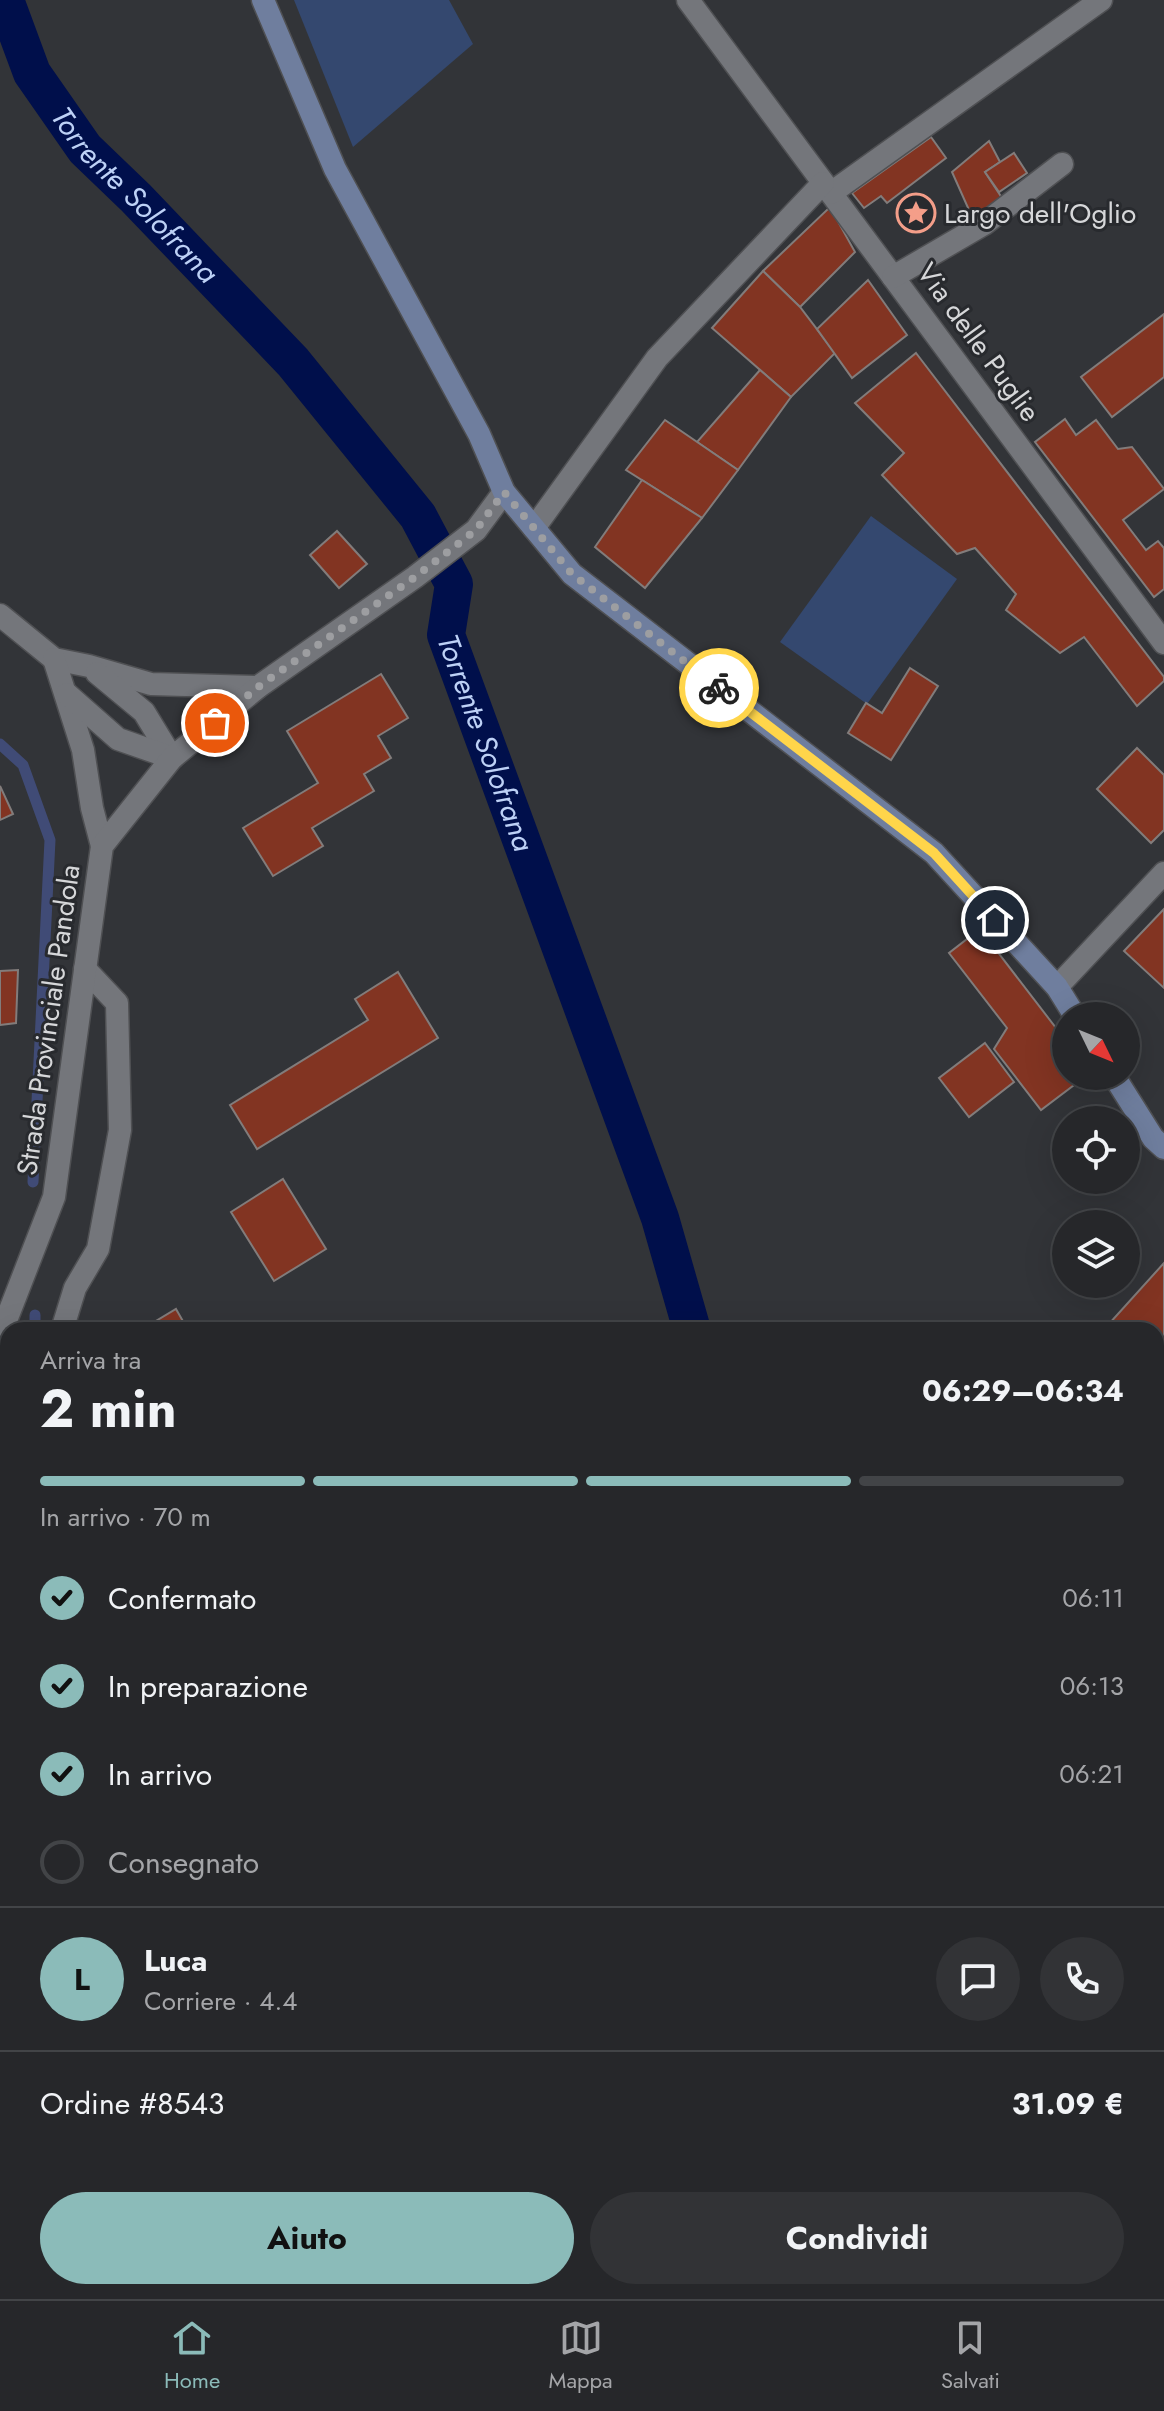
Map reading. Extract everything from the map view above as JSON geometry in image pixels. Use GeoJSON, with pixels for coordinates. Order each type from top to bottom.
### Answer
{"type":"FeatureCollection","features":[{"type":"Feature","properties":{"kind":"main road"},"geometry":{"type":"LineString","coordinates":[[263,0],[335,169],[479,434],[504,492],[572,574],[934,853],[1057,987],[1066,1002]]}},
{"type":"Feature","properties":{"kind":"main road"},"geometry":{"type":"LineString","coordinates":[[1123,1090],[1153,1138],[1164,1148]]}},
{"type":"Feature","properties":{"kind":"street","name":"Via delle Puglie"},"geometry":{"type":"LineString","coordinates":[[688,0],[1164,643]]}},
{"type":"Feature","properties":{"kind":"street"},"geometry":{"type":"LineString","coordinates":[[534,528],[657,358],[827,188],[1101,0]]}},
{"type":"Feature","properties":{"kind":"street"},"geometry":{"type":"LineString","coordinates":[[893,277],[984,224],[1062,164]]}},
{"type":"Feature","properties":{"kind":"street"},"geometry":{"type":"LineString","coordinates":[[102,846],[172,758],[258,687],[415,577],[476,530],[504,492]]}},
{"type":"Feature","properties":{"kind":"street"},"geometry":{"type":"LineString","coordinates":[[0,615],[54,659],[151,684],[258,687]]}},
{"type":"Feature","properties":{"kind":"street"},"geometry":{"type":"LineString","coordinates":[[54,659],[83,750],[92,808],[102,846]]}},
{"type":"Feature","properties":{"kind":"street"},"geometry":{"type":"LineString","coordinates":[[89,666],[144,712],[172,758]]}},
{"type":"Feature","properties":{"kind":"street"},"geometry":{"type":"LineString","coordinates":[[67,694],[118,739],[172,758]]}},
{"type":"Feature","properties":{"kind":"street","name":"Strada Provinciale Pandola"},"geometry":{"type":"LineString","coordinates":[[5,1322],[54,1197],[102,846]]}},
{"type":"Feature","properties":{"kind":"street"},"geometry":{"type":"LineString","coordinates":[[1057,987],[1164,873]]}},
{"type":"Feature","properties":{"kind":"street"},"geometry":{"type":"LineString","coordinates":[[64,1322],[75,1288],[98,1249],[120,1130],[117,1003],[85,969]]}},
{"type":"Feature","properties":{"kind":"shaded area"},"geometry":{"type":"Polygon","coordinates":[[[294,0],[449,0],[473,44],[353,147],[294,0]]]}},
{"type":"Feature","properties":{"kind":"shaded area"},"geometry":{"type":"Polygon","coordinates":[[[871,516],[957,579],[867,704],[780,642],[871,516]]]}},
{"type":"Feature","properties":{"kind":"building"},"geometry":{"type":"Polygon","coordinates":[[[931,137],[946,158],[887,203],[881,196],[864,208],[852,193],[931,137]]]}},
{"type":"Feature","properties":{"kind":"building"},"geometry":{"type":"Polygon","coordinates":[[[989,141],[1000,162],[985,172],[1002,198],[973,219],[952,172],[989,141]]]}},
{"type":"Feature","properties":{"kind":"building"},"geometry":{"type":"Polygon","coordinates":[[[1014,153],[1027,173],[999,192],[985,172],[1014,153]]]}},
{"type":"Feature","properties":{"kind":"building"},"geometry":{"type":"Polygon","coordinates":[[[830,207],[855,252],[800,307],[763,271],[830,207]]]}},
{"type":"Feature","properties":{"kind":"building"},"geometry":{"type":"Polygon","coordinates":[[[763,271],[800,307],[835,353],[791,397],[712,328],[763,271]]]}},
{"type":"Feature","properties":{"kind":"building"},"geometry":{"type":"Polygon","coordinates":[[[868,280],[907,335],[852,378],[817,329],[868,280]]]}},
{"type":"Feature","properties":{"kind":"building"},"geometry":{"type":"Polygon","coordinates":[[[1164,314],[1164,377],[1112,417],[1081,377],[1164,314]]]}},
{"type":"Feature","properties":{"kind":"building"},"geometry":{"type":"Polygon","coordinates":[[[916,353],[1164,677],[1164,681],[1137,706],[1084,637],[1060,653],[1006,610],[1016,594],[975,548],[957,554],[882,475],[904,453],[855,403],[916,353]]]}},
{"type":"Feature","properties":{"kind":"building"},"geometry":{"type":"Polygon","coordinates":[[[760,370],[791,397],[738,470],[697,442],[760,370]]]}},
{"type":"Feature","properties":{"kind":"building"},"geometry":{"type":"Polygon","coordinates":[[[1065,419],[1076,435],[1096,420],[1118,449],[1132,447],[1164,489],[1123,520],[1146,550],[1158,541],[1164,548],[1164,589],[1154,597],[1035,442],[1065,419]]]}},
{"type":"Feature","properties":{"kind":"building"},"geometry":{"type":"Polygon","coordinates":[[[665,420],[738,470],[702,518],[626,470],[665,420]]]}},
{"type":"Feature","properties":{"kind":"building"},"geometry":{"type":"Polygon","coordinates":[[[642,480],[702,518],[645,588],[595,547],[642,480]]]}},
{"type":"Feature","properties":{"kind":"building"},"geometry":{"type":"Polygon","coordinates":[[[337,531],[367,564],[339,588],[310,555],[337,531]]]}},
{"type":"Feature","properties":{"kind":"building"},"geometry":{"type":"Polygon","coordinates":[[[910,668],[938,686],[891,760],[848,733],[866,703],[882,713],[910,668]]]}},
{"type":"Feature","properties":{"kind":"building"},"geometry":{"type":"Polygon","coordinates":[[[381,674],[408,718],[378,736],[391,758],[364,774],[374,791],[312,828],[323,846],[273,876],[243,828],[318,783],[287,731],[381,674]]]}},
{"type":"Feature","properties":{"kind":"building"},"geometry":{"type":"Polygon","coordinates":[[[1137,748],[1164,775],[1164,830],[1151,843],[1097,789],[1137,748]]]}},
{"type":"Feature","properties":{"kind":"building"},"geometry":{"type":"Polygon","coordinates":[[[0,786],[13,814],[0,820],[0,786]]]}},
{"type":"Feature","properties":{"kind":"building"},"geometry":{"type":"Polygon","coordinates":[[[1164,909],[1164,988],[1124,951],[1164,909]]]}},
{"type":"Feature","properties":{"kind":"building"},"geometry":{"type":"Polygon","coordinates":[[[980,929],[1052,1023],[1052,1090],[1067,1090],[1041,1110],[994,1049],[1007,1028],[949,953],[980,929]]]}},
{"type":"Feature","properties":{"kind":"building"},"geometry":{"type":"Polygon","coordinates":[[[18,970],[16,1023],[0,1025],[0,971],[18,970]]]}},
{"type":"Feature","properties":{"kind":"building"},"geometry":{"type":"Polygon","coordinates":[[[398,972],[438,1038],[257,1149],[230,1105],[368,1020],[355,999],[398,972]]]}},
{"type":"Feature","properties":{"kind":"building"},"geometry":{"type":"Polygon","coordinates":[[[985,1043],[1014,1082],[969,1117],[939,1078],[985,1043]]]}},
{"type":"Feature","properties":{"kind":"building"},"geometry":{"type":"Polygon","coordinates":[[[283,1179],[326,1249],[274,1281],[231,1212],[283,1179]]]}},
{"type":"Feature","properties":{"kind":"building"},"geometry":{"type":"Polygon","coordinates":[[[1164,1263],[1164,1322],[1111,1322],[1132,1298],[1140,1298],[1140,1290],[1164,1263]]]}},
{"type":"Feature","properties":{"kind":"building"},"geometry":{"type":"Polygon","coordinates":[[[176,1309],[183,1322],[154,1322],[176,1309]]]}},
{"type":"Feature","properties":{"kind":"waterway","name":"Torrente Solofrana"},"geometry":{"type":"LineString","coordinates":[[5,0],[32,73],[85,149],[293,362],[418,516],[454,584],[446,635],[660,1218],[690,1322]]}},
{"type":"Feature","properties":{"kind":"waterway","name":"Torrente Solofrana"},"geometry":{"type":"LineString","coordinates":[[0,744],[23,765],[50,840],[33,1182]]}},
{"type":"Feature","properties":{"kind":"waterway","name":"Torrente Solofrana"},"geometry":{"type":"LineString","coordinates":[[35,1315],[35,1322]]}},
{"type":"Feature","properties":{"kind":"way so far"},"geometry":{"type":"LineString","coordinates":[[215,723],[258,687],[415,577],[476,530],[504,492],[572,574],[719,688]]}},
{"type":"Feature","properties":{"kind":"place","name":"Largo dell'Oglio"},"geometry":{"type":"Point","coordinates":[916,213]}},
{"type":"Feature","properties":{"kind":"route"},"geometry":{"type":"LineString","coordinates":[[719,688],[934,853],[995,920]]}}]}
